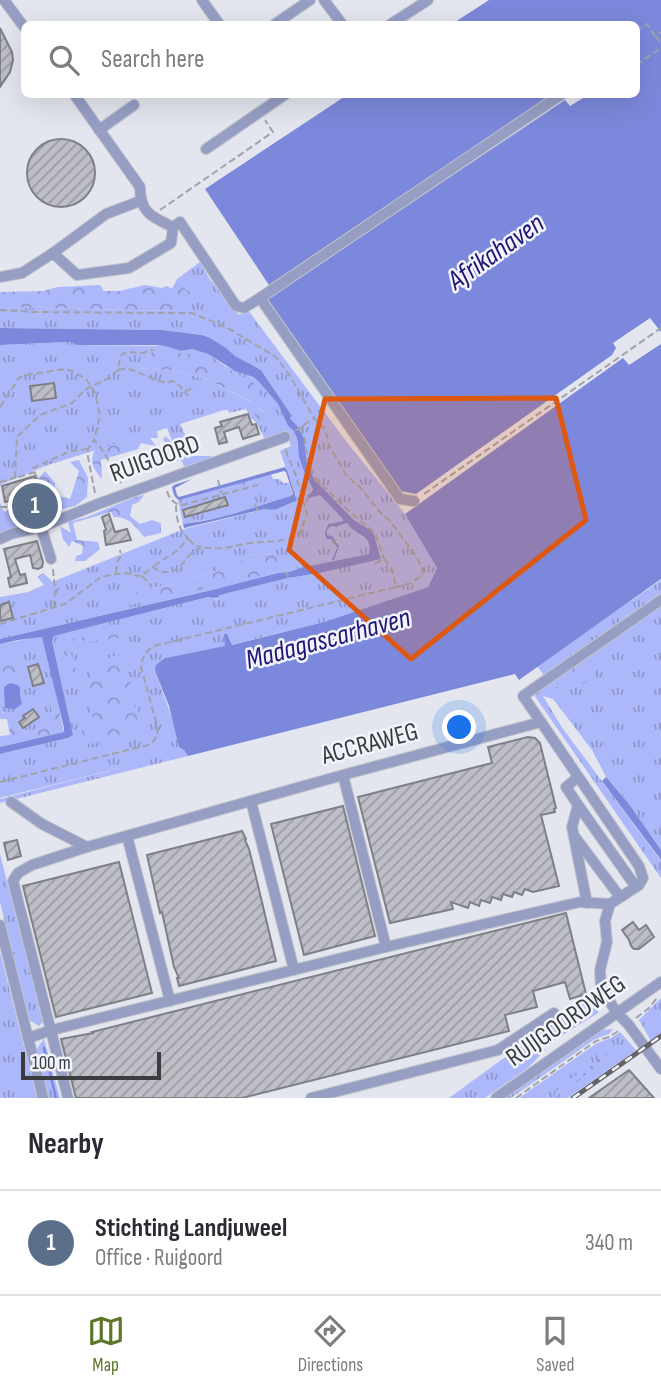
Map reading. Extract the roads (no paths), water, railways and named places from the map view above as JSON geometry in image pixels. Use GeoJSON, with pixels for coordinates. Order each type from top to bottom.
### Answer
{"type":"FeatureCollection","features":[{"type":"Feature","properties":{"kind":"street"},"geometry":{"type":"LineString","coordinates":[[5,0],[21,23]]}},
{"type":"Feature","properties":{"kind":"street"},"geometry":{"type":"LineString","coordinates":[[202,0],[217,21]]}},
{"type":"Feature","properties":{"kind":"street"},"geometry":{"type":"LineString","coordinates":[[279,21],[310,0]]}},
{"type":"Feature","properties":{"kind":"street"},"geometry":{"type":"LineString","coordinates":[[324,0],[340,21]]}},
{"type":"Feature","properties":{"kind":"street"},"geometry":{"type":"LineString","coordinates":[[396,21],[428,0]]}},
{"type":"Feature","properties":{"kind":"street"},"geometry":{"type":"LineString","coordinates":[[77,98],[140,187],[140,201],[150,216],[173,227]]}},
{"type":"Feature","properties":{"kind":"street"},"geometry":{"type":"LineString","coordinates":[[206,149],[272,98]]}},
{"type":"Feature","properties":{"kind":"street"},"geometry":{"type":"LineString","coordinates":[[53,253],[77,275],[129,268],[171,243],[173,227],[180,222],[236,306],[244,309],[556,98]]}},
{"type":"Feature","properties":{"kind":"street"},"geometry":{"type":"LineString","coordinates":[[99,130],[134,104]]}},
{"type":"Feature","properties":{"kind":"street"},"geometry":{"type":"LineString","coordinates":[[0,277],[22,272],[106,214],[140,201]]}},
{"type":"Feature","properties":{"kind":"street"},"geometry":{"type":"LineString","coordinates":[[260,298],[400,499],[414,501]]}},
{"type":"Feature","properties":{"kind":"street","name":"RUIGOORD"},"geometry":{"type":"LineString","coordinates":[[0,539],[285,437]]}},
{"type":"Feature","properties":{"kind":"street"},"geometry":{"type":"LineString","coordinates":[[36,528],[51,559]]}},
{"type":"Feature","properties":{"kind":"street"},"geometry":{"type":"LineString","coordinates":[[28,1038],[455,930],[580,902],[610,904],[636,887],[643,878],[639,866],[523,696],[661,600]]}},
{"type":"Feature","properties":{"kind":"street","name":"ACCRAWEG"},"geometry":{"type":"LineString","coordinates":[[52,1030],[13,881],[18,873],[32,865],[88,847],[541,722]]}},
{"type":"Feature","properties":{"kind":"street"},"geometry":{"type":"LineString","coordinates":[[343,775],[386,947]]}},
{"type":"Feature","properties":{"kind":"street"},"geometry":{"type":"LineString","coordinates":[[578,777],[566,787],[636,887]]}},
{"type":"Feature","properties":{"kind":"street"},"geometry":{"type":"LineString","coordinates":[[251,801],[294,970]]}},
{"type":"Feature","properties":{"kind":"street"},"geometry":{"type":"LineString","coordinates":[[11,802],[42,824],[88,847]]}},
{"type":"Feature","properties":{"kind":"street"},"geometry":{"type":"LineString","coordinates":[[578,805],[572,827],[587,903]]}},
{"type":"Feature","properties":{"kind":"street"},"geometry":{"type":"LineString","coordinates":[[573,835],[620,897]]}},
{"type":"Feature","properties":{"kind":"street"},"geometry":{"type":"LineString","coordinates":[[127,836],[170,1001]]}},
{"type":"Feature","properties":{"kind":"street"},"geometry":{"type":"LineString","coordinates":[[610,904],[605,921],[607,942],[600,970],[601,988],[661,1069]]}},
{"type":"Feature","properties":{"kind":"street"},"geometry":{"type":"LineString","coordinates":[[0,925],[44,1098]]}},
{"type":"Feature","properties":{"kind":"street","name":"RUIJGOORDWEG"},"geometry":{"type":"LineString","coordinates":[[496,1098],[661,982]]}},
{"type":"Feature","properties":{"kind":"street"},"geometry":{"type":"LineString","coordinates":[[311,1098],[336,1095],[498,1050],[554,1013]]}},
{"type":"Feature","properties":{"kind":"street"},"geometry":{"type":"LineString","coordinates":[[52,1030],[68,1098]]}},
{"type":"Feature","properties":{"kind":"water","name":"Afrikahaven"},"geometry":{"type":"Polygon","coordinates":[[[489,0],[661,0],[661,332],[650,318],[613,343],[616,348],[612,355],[416,494],[400,491],[266,300],[565,100],[570,106],[583,98],[640,98],[640,21],[457,21],[489,0]]]}},
{"type":"Feature","properties":{"kind":"water"},"geometry":{"type":"Polygon","coordinates":[[[342,98],[553,98],[269,285],[205,189],[342,98]]]}},
{"type":"Feature","properties":{"kind":"water"},"geometry":{"type":"Polygon","coordinates":[[[0,328],[162,330],[210,338],[261,370],[304,438],[307,464],[315,480],[354,520],[374,534],[381,559],[288,578],[224,594],[218,598],[208,597],[54,636],[52,641],[73,735],[0,754],[0,747],[64,732],[64,728],[42,637],[0,644],[0,639],[369,554],[369,547],[366,539],[347,523],[331,526],[327,535],[332,536],[339,546],[332,560],[337,548],[331,539],[327,539],[325,533],[328,524],[343,519],[320,495],[309,498],[307,496],[313,489],[299,457],[297,438],[278,404],[253,377],[235,371],[208,354],[192,349],[181,351],[155,345],[78,345],[69,342],[0,345],[0,328]]]}},
{"type":"Feature","properties":{"kind":"water","name":"Madagascarhaven"},"geometry":{"type":"Polygon","coordinates":[[[661,344],[661,579],[519,680],[515,674],[188,756],[179,747],[169,706],[155,671],[156,665],[165,658],[225,646],[224,634],[227,634],[232,645],[324,622],[428,587],[437,568],[405,514],[623,358],[629,365],[661,344]]]}},
{"type":"Feature","properties":{"kind":"water"},"geometry":{"type":"Polygon","coordinates":[[[285,467],[297,501],[278,509],[265,509],[184,528],[183,524],[237,513],[293,494],[284,471],[179,500],[173,493],[174,485],[192,479],[175,488],[179,497],[285,467]]]}},
{"type":"Feature","properties":{"kind":"water"},"geometry":{"type":"Polygon","coordinates":[[[10,683],[20,688],[22,704],[15,709],[5,708],[4,687],[10,683]]]}},
{"type":"Feature","properties":{"kind":"water"},"geometry":{"type":"Polygon","coordinates":[[[606,777],[629,804],[661,850],[661,860],[602,781],[606,777]]]}},
{"type":"Feature","properties":{"kind":"waterway"},"geometry":{"type":"LineString","coordinates":[[44,1048],[56,1098]]}},
{"type":"Feature","properties":{"kind":"railway"},"geometry":{"type":"LineString","coordinates":[[573,1098],[661,1036]]}},
{"type":"Feature","properties":{"kind":"place","name":"Stichting Landjuweel"},"geometry":{"type":"Point","coordinates":[35,506]}}]}
